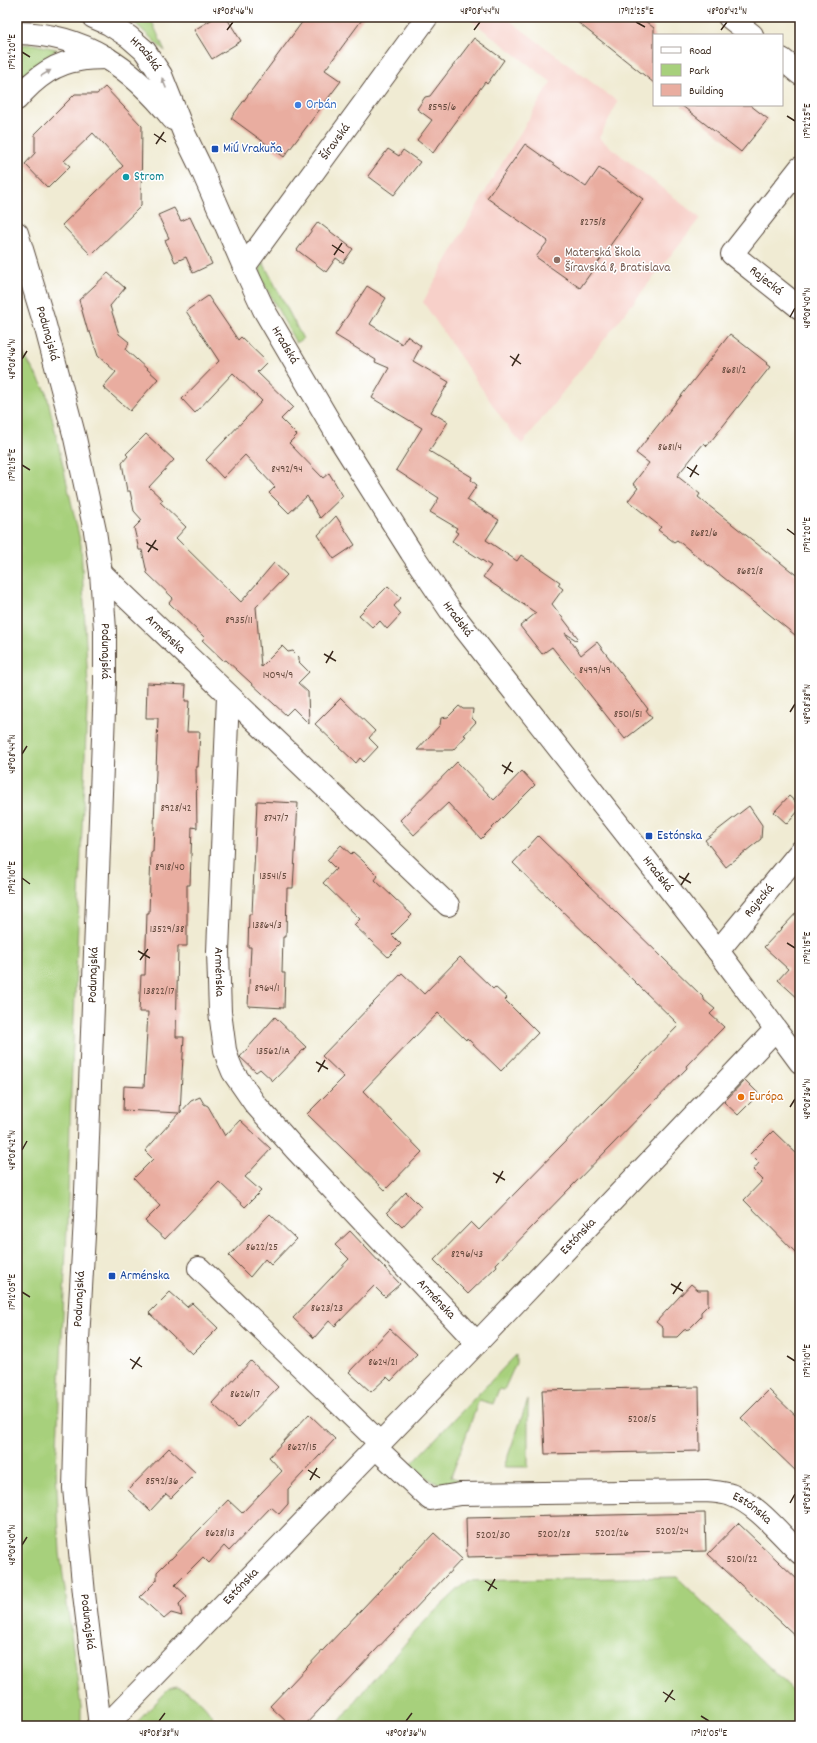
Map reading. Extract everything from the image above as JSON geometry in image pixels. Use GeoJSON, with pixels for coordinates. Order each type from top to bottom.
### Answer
{"type":"FeatureCollection","features":[{"type":"Feature","properties":{"kind":"street","name":"Hradská"},"geometry":{"type":"LineString","coordinates":[[93,17],[109,24],[145,51],[161,75],[184,133],[208,182],[264,310],[339,438],[438,592],[718,951],[800,1062]]}},
{"type":"Feature","properties":{"kind":"street","name":"Šíravská"},"geometry":{"type":"LineString","coordinates":[[244,267],[427,17]]}},
{"type":"Feature","properties":{"kind":"street"},"geometry":{"type":"LineString","coordinates":[[729,17],[751,34]]}},
{"type":"Feature","properties":{"kind":"street","name":"Hradská"},"geometry":{"type":"LineString","coordinates":[[17,33],[39,34],[72,41],[108,58],[134,77],[159,102],[184,133]]}},
{"type":"Feature","properties":{"kind":"street"},"geometry":{"type":"LineString","coordinates":[[17,99],[28,86],[42,75],[60,65],[78,60],[108,58]]}},
{"type":"Feature","properties":{"kind":"street"},"geometry":{"type":"LineString","coordinates":[[783,60],[800,74]]}},
{"type":"Feature","properties":{"kind":"street","name":"Rajecká"},"geometry":{"type":"LineString","coordinates":[[800,168],[732,254],[800,308]]}},
{"type":"Feature","properties":{"kind":"street","name":"Podunajská"},"geometry":{"type":"LineString","coordinates":[[17,233],[45,325],[75,438],[93,524],[101,574],[105,630],[105,683],[85,1218],[78,1340],[74,1488],[84,1594],[100,1726]]}},
{"type":"Feature","properties":{"kind":"street","name":"Arménska"},"geometry":{"type":"LineString","coordinates":[[101,574],[448,905]]}},
{"type":"Feature","properties":{"kind":"street","name":"Arménska"},"geometry":{"type":"LineString","coordinates":[[228,696],[218,952],[220,1012],[225,1050],[228,1060],[240,1083],[265,1115],[477,1344]]}},
{"type":"Feature","properties":{"kind":"street","name":"Rajecká"},"geometry":{"type":"LineString","coordinates":[[718,951],[800,852]]}},
{"type":"Feature","properties":{"kind":"street","name":"Estónska"},"geometry":{"type":"LineString","coordinates":[[106,1726],[477,1344],[776,1030]]}},
{"type":"Feature","properties":{"kind":"street","name":"Estónska"},"geometry":{"type":"LineString","coordinates":[[199,1268],[430,1499],[460,1494],[706,1490],[720,1492],[731,1495],[754,1508],[800,1553]]}},
{"type":"Feature","properties":{"kind":"shaded area","name":"Materská škola Šíravská 8, Bratislava"},"geometry":{"type":"Polygon","coordinates":[[[467,17],[505,17],[618,102],[599,138],[700,218],[522,444],[511,432],[423,302],[493,178],[551,82],[467,17]]]}},
{"type":"Feature","properties":{"kind":"green space"},"geometry":{"type":"Polygon","coordinates":[[[127,17],[150,17],[165,51],[137,25],[127,17]]]}},
{"type":"Feature","properties":{"kind":"green space"},"geometry":{"type":"Polygon","coordinates":[[[32,44],[57,49],[17,81],[17,45],[32,44]]]}},
{"type":"Feature","properties":{"kind":"green space"},"geometry":{"type":"Polygon","coordinates":[[[263,262],[303,339],[296,343],[261,278],[260,269],[263,262]]]}},
{"type":"Feature","properties":{"kind":"green space"},"geometry":{"type":"Polygon","coordinates":[[[17,340],[19,347],[46,391],[81,545],[88,685],[56,1468],[60,1553],[81,1707],[81,1726],[17,1726],[17,340]]]}},
{"type":"Feature","properties":{"kind":"green space"},"geometry":{"type":"Polygon","coordinates":[[[516,1355],[516,1363],[504,1390],[499,1389],[493,1404],[479,1400],[451,1477],[465,1482],[458,1485],[443,1485],[422,1475],[411,1464],[516,1355]]]}},
{"type":"Feature","properties":{"kind":"green space"},"geometry":{"type":"Polygon","coordinates":[[[528,1400],[528,1467],[504,1467],[528,1400]]]}},
{"type":"Feature","properties":{"kind":"green space"},"geometry":{"type":"Polygon","coordinates":[[[677,1577],[800,1697],[800,1726],[336,1726],[365,1689],[426,1620],[467,1581],[677,1577]]]}},
{"type":"Feature","properties":{"kind":"green space"},"geometry":{"type":"Polygon","coordinates":[[[176,1687],[188,1692],[206,1707],[215,1726],[135,1726],[169,1689],[176,1687]]]}},
{"type":"Feature","properties":{"kind":"building"},"geometry":{"type":"Polygon","coordinates":[[[216,17],[226,17],[241,41],[212,59],[194,30],[216,17]]]}},
{"type":"Feature","properties":{"kind":"building"},"geometry":{"type":"Polygon","coordinates":[[[306,17],[364,17],[325,70],[341,81],[284,157],[231,118],[306,17]]]}},
{"type":"Feature","properties":{"kind":"building"},"geometry":{"type":"Polygon","coordinates":[[[571,17],[640,17],[654,28],[653,82],[571,17]]]}},
{"type":"Feature","properties":{"kind":"building"},"geometry":{"type":"Polygon","coordinates":[[[474,38],[504,60],[487,84],[485,82],[433,153],[417,140],[432,120],[417,109],[425,97],[430,96],[474,38]]]}},
{"type":"Feature","properties":{"kind":"building","name":"Strom"},"geometry":{"type":"Polygon","coordinates":[[[105,87],[142,126],[141,206],[91,255],[62,225],[123,166],[93,133],[64,161],[70,166],[48,188],[25,164],[35,153],[35,134],[75,94],[97,94],[105,87]]]}},
{"type":"Feature","properties":{"kind":"building"},"geometry":{"type":"Polygon","coordinates":[[[682,106],[751,106],[768,119],[741,152],[682,106]]]}},
{"type":"Feature","properties":{"kind":"building"},"geometry":{"type":"Polygon","coordinates":[[[525,144],[586,187],[599,168],[643,199],[580,288],[536,257],[548,241],[487,198],[525,144]]]}},
{"type":"Feature","properties":{"kind":"building"},"geometry":{"type":"Polygon","coordinates":[[[388,149],[399,156],[403,150],[420,162],[394,195],[368,176],[388,149]]]}},
{"type":"Feature","properties":{"kind":"building"},"geometry":{"type":"Polygon","coordinates":[[[174,208],[181,221],[190,217],[212,264],[193,273],[186,257],[175,262],[165,240],[169,238],[158,215],[174,208]]]}},
{"type":"Feature","properties":{"kind":"building"},"geometry":{"type":"Polygon","coordinates":[[[318,222],[353,249],[343,263],[336,258],[326,272],[297,250],[318,222]]]}},
{"type":"Feature","properties":{"kind":"building"},"geometry":{"type":"Polygon","coordinates":[[[108,273],[125,288],[110,306],[119,334],[129,342],[126,350],[158,379],[130,411],[103,387],[116,372],[98,356],[90,332],[88,332],[79,300],[108,273]]]}},
{"type":"Feature","properties":{"kind":"building"},"geometry":{"type":"Polygon","coordinates":[[[367,286],[386,298],[370,324],[402,344],[407,336],[421,346],[413,361],[449,382],[431,412],[448,422],[429,451],[472,477],[471,480],[477,485],[467,500],[499,520],[486,540],[517,561],[521,555],[560,582],[558,585],[563,589],[552,604],[578,638],[576,640],[565,633],[581,655],[597,642],[648,709],[646,710],[652,718],[625,739],[552,647],[542,654],[520,626],[536,613],[483,577],[491,566],[452,541],[458,533],[455,531],[457,528],[430,512],[439,498],[396,470],[422,428],[372,398],[389,368],[375,362],[376,360],[335,335],[367,286]]]}},
{"type":"Feature","properties":{"kind":"building"},"geometry":{"type":"Polygon","coordinates":[[[208,296],[238,340],[241,337],[267,362],[257,372],[293,407],[281,419],[297,435],[289,443],[323,478],[329,473],[343,496],[320,518],[307,496],[289,513],[269,493],[275,487],[245,455],[223,478],[206,460],[262,401],[233,373],[195,413],[182,399],[219,361],[186,311],[208,296]]]}},
{"type":"Feature","properties":{"kind":"building"},"geometry":{"type":"Polygon","coordinates":[[[730,334],[770,367],[707,446],[704,443],[677,476],[700,494],[698,497],[800,578],[800,639],[677,540],[674,542],[658,530],[661,527],[628,501],[638,488],[633,484],[649,463],[636,453],[730,334]]]}},
{"type":"Feature","properties":{"kind":"building"},"geometry":{"type":"Polygon","coordinates":[[[146,434],[174,460],[149,487],[163,500],[160,502],[186,527],[176,538],[241,602],[274,563],[287,575],[256,607],[261,667],[282,646],[288,652],[293,651],[299,657],[299,662],[309,672],[298,683],[308,692],[309,724],[293,708],[286,715],[226,660],[224,661],[202,640],[205,638],[169,603],[173,598],[147,573],[142,550],[139,550],[134,528],[142,520],[134,511],[130,491],[127,491],[122,463],[128,456],[126,454],[146,434]]]}},
{"type":"Feature","properties":{"kind":"building"},"geometry":{"type":"Polygon","coordinates":[[[336,516],[355,545],[334,559],[318,535],[336,516]]]}},
{"type":"Feature","properties":{"kind":"building"},"geometry":{"type":"Polygon","coordinates":[[[388,586],[401,598],[394,606],[401,614],[387,629],[380,621],[373,628],[359,615],[388,586]]]}},
{"type":"Feature","properties":{"kind":"building"},"geometry":{"type":"Polygon","coordinates":[[[147,683],[186,685],[185,701],[189,701],[187,732],[200,732],[198,767],[196,767],[197,828],[192,827],[190,885],[187,885],[187,946],[178,946],[176,1037],[184,1037],[180,1113],[191,1101],[200,1097],[204,1104],[208,1106],[225,1136],[240,1120],[271,1149],[245,1177],[261,1191],[245,1207],[219,1182],[165,1239],[145,1221],[160,1206],[134,1178],[153,1159],[145,1151],[179,1113],[123,1110],[124,1086],[144,1087],[148,1012],[139,1012],[141,975],[145,975],[147,913],[149,913],[151,852],[153,852],[158,718],[146,718],[147,683]]]}},
{"type":"Feature","properties":{"kind":"building"},"geometry":{"type":"Polygon","coordinates":[[[341,698],[375,731],[369,738],[378,747],[364,762],[360,758],[356,763],[315,724],[341,698]]]}},
{"type":"Feature","properties":{"kind":"building"},"geometry":{"type":"Polygon","coordinates":[[[459,706],[463,709],[473,709],[472,718],[476,722],[453,750],[417,750],[440,725],[441,718],[448,717],[459,706]]]}},
{"type":"Feature","properties":{"kind":"building"},"geometry":{"type":"Polygon","coordinates":[[[457,762],[494,800],[522,771],[535,785],[481,839],[448,803],[414,835],[400,820],[457,762]]]}},
{"type":"Feature","properties":{"kind":"building"},"geometry":{"type":"Polygon","coordinates":[[[789,796],[800,806],[800,809],[787,824],[774,812],[789,796]]]}},
{"type":"Feature","properties":{"kind":"building"},"geometry":{"type":"Polygon","coordinates":[[[257,801],[298,803],[293,888],[287,888],[286,937],[283,937],[282,973],[285,973],[284,1008],[248,1006],[251,947],[248,947],[249,914],[252,914],[257,801]]]}},
{"type":"Feature","properties":{"kind":"building"},"geometry":{"type":"Polygon","coordinates":[[[749,806],[762,825],[761,839],[726,867],[705,840],[749,806]]]}},
{"type":"Feature","properties":{"kind":"building"},"geometry":{"type":"Polygon","coordinates":[[[538,836],[704,998],[704,1000],[715,1009],[710,1014],[724,1027],[686,1066],[687,1068],[496,1264],[497,1266],[468,1294],[434,1260],[471,1222],[479,1230],[679,1025],[513,863],[538,836]]]}},
{"type":"Feature","properties":{"kind":"building"},"geometry":{"type":"Polygon","coordinates":[[[341,845],[351,854],[353,852],[362,860],[378,876],[375,880],[412,915],[392,935],[401,944],[388,957],[354,925],[360,919],[323,883],[336,869],[327,860],[341,845]]]}},
{"type":"Feature","properties":{"kind":"building"},"geometry":{"type":"Polygon","coordinates":[[[800,909],[800,1000],[778,980],[788,969],[764,947],[800,909]]]}},
{"type":"Feature","properties":{"kind":"building"},"geometry":{"type":"Polygon","coordinates":[[[460,957],[493,989],[495,987],[507,998],[505,1000],[538,1033],[501,1071],[467,1038],[466,1040],[438,1013],[363,1091],[422,1152],[385,1190],[307,1114],[344,1077],[322,1056],[402,973],[424,994],[460,957]]]}},
{"type":"Feature","properties":{"kind":"building"},"geometry":{"type":"Polygon","coordinates":[[[275,1017],[306,1047],[273,1081],[260,1069],[256,1072],[240,1057],[275,1017]]]}},
{"type":"Feature","properties":{"kind":"building","name":"Európa"},"geometry":{"type":"Polygon","coordinates":[[[745,1080],[759,1094],[738,1115],[724,1102],[745,1080]]]}},
{"type":"Feature","properties":{"kind":"building"},"geometry":{"type":"Polygon","coordinates":[[[773,1131],[800,1157],[800,1257],[744,1200],[763,1180],[753,1170],[759,1163],[750,1154],[773,1131]]]}},
{"type":"Feature","properties":{"kind":"building"},"geometry":{"type":"Polygon","coordinates":[[[406,1192],[421,1207],[402,1227],[387,1212],[406,1192]]]}},
{"type":"Feature","properties":{"kind":"building"},"geometry":{"type":"Polygon","coordinates":[[[270,1214],[296,1239],[271,1265],[265,1259],[250,1277],[229,1256],[270,1214]]]}},
{"type":"Feature","properties":{"kind":"building"},"geometry":{"type":"Polygon","coordinates":[[[350,1231],[400,1284],[385,1297],[374,1286],[335,1326],[329,1321],[314,1338],[293,1318],[349,1259],[335,1245],[350,1231]]]}},
{"type":"Feature","properties":{"kind":"building"},"geometry":{"type":"Polygon","coordinates":[[[691,1284],[698,1290],[708,1290],[708,1305],[701,1312],[701,1317],[689,1329],[684,1330],[677,1337],[663,1337],[663,1328],[656,1322],[691,1284]]]}},
{"type":"Feature","properties":{"kind":"building"},"geometry":{"type":"Polygon","coordinates":[[[170,1292],[187,1307],[192,1303],[218,1328],[192,1354],[149,1313],[170,1292]]]}},
{"type":"Feature","properties":{"kind":"building"},"geometry":{"type":"Polygon","coordinates":[[[390,1329],[417,1354],[391,1381],[387,1377],[371,1392],[349,1372],[390,1329]]]}},
{"type":"Feature","properties":{"kind":"building"},"geometry":{"type":"Polygon","coordinates":[[[251,1361],[278,1387],[238,1428],[212,1403],[251,1361]]]}},
{"type":"Feature","properties":{"kind":"building"},"geometry":{"type":"Polygon","coordinates":[[[699,1387],[700,1451],[545,1454],[542,1390],[699,1387]]]}},
{"type":"Feature","properties":{"kind":"building"},"geometry":{"type":"Polygon","coordinates":[[[769,1390],[800,1420],[800,1475],[741,1418],[769,1390]]]}},
{"type":"Feature","properties":{"kind":"building"},"geometry":{"type":"Polygon","coordinates":[[[309,1414],[335,1439],[288,1489],[288,1504],[279,1514],[271,1507],[229,1551],[224,1546],[209,1563],[203,1557],[175,1585],[187,1596],[179,1604],[182,1616],[171,1613],[164,1619],[140,1597],[157,1580],[157,1572],[228,1500],[242,1513],[282,1471],[269,1457],[309,1414]]]}},
{"type":"Feature","properties":{"kind":"building"},"geometry":{"type":"Polygon","coordinates":[[[169,1448],[196,1473],[171,1498],[166,1494],[150,1511],[128,1490],[169,1448]]]}},
{"type":"Feature","properties":{"kind":"building"},"geometry":{"type":"Polygon","coordinates":[[[705,1513],[706,1551],[467,1557],[466,1518],[705,1513]]]}},
{"type":"Feature","properties":{"kind":"building"},"geometry":{"type":"Polygon","coordinates":[[[738,1523],[800,1582],[800,1640],[708,1554],[738,1523]]]}},
{"type":"Feature","properties":{"kind":"building"},"geometry":{"type":"Polygon","coordinates":[[[434,1533],[462,1559],[304,1726],[291,1726],[270,1706],[434,1533]]]}},
{"type":"Feature","properties":{"kind":"place","name":"Orbán"},"geometry":{"type":"Point","coordinates":[298,105]}},
{"type":"Feature","properties":{"kind":"place","name":"MiÚ Vrakuňa"},"geometry":{"type":"Point","coordinates":[215,149]}},
{"type":"Feature","properties":{"kind":"place","name":"Strom"},"geometry":{"type":"Point","coordinates":[126,177]}},
{"type":"Feature","properties":{"kind":"place","name":"Materská škola Šíravská 8, Bratislava"},"geometry":{"type":"Point","coordinates":[557,260]}},
{"type":"Feature","properties":{"kind":"place","name":"Estónska"},"geometry":{"type":"Point","coordinates":[649,836]}},
{"type":"Feature","properties":{"kind":"place","name":"Európa"},"geometry":{"type":"Point","coordinates":[741,1097]}},
{"type":"Feature","properties":{"kind":"place","name":"Arménska"},"geometry":{"type":"Point","coordinates":[112,1276]}}]}
